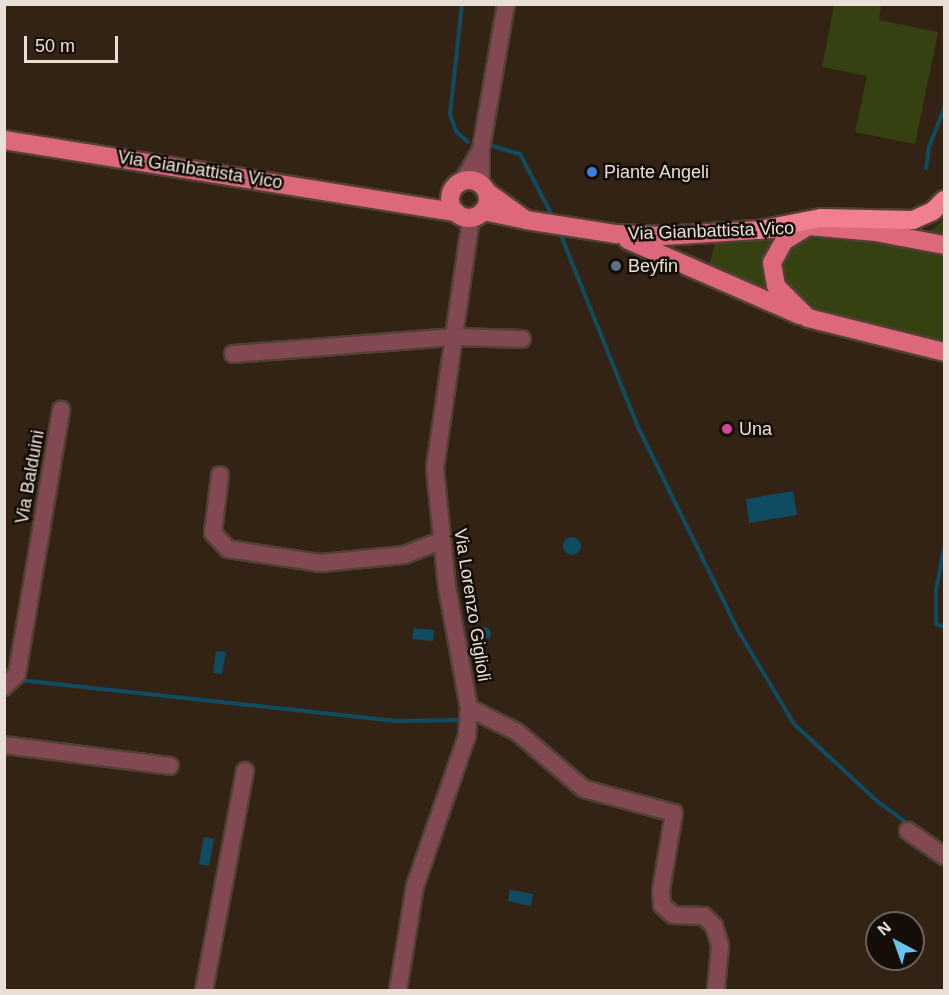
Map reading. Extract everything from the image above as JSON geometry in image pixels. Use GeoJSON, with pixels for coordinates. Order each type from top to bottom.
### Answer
{"type":"FeatureCollection","features":[{"type":"Feature","properties":{"kind":"highway"},"geometry":{"type":"LineString","coordinates":[[759,230],[821,218],[913,220],[933,211],[945,200]]}},
{"type":"Feature","properties":{"kind":"highway"},"geometry":{"type":"LineString","coordinates":[[876,232],[922,227],[945,213]]}},
{"type":"Feature","properties":{"kind":"main road","name":"Via Gianbattista Vico"},"geometry":{"type":"LineString","coordinates":[[4,140],[470,214],[615,234],[664,236],[808,226],[876,232],[945,245]]}},
{"type":"Feature","properties":{"kind":"main road"},"geometry":{"type":"LineString","coordinates":[[470,214],[471,188]]}},
{"type":"Feature","properties":{"kind":"main road"},"geometry":{"type":"LineString","coordinates":[[470,214],[471,188]]}},
{"type":"Feature","properties":{"kind":"main road"},"geometry":{"type":"LineString","coordinates":[[396,201],[471,188],[526,220]]}},
{"type":"Feature","properties":{"kind":"main road"},"geometry":{"type":"LineString","coordinates":[[808,226],[784,241],[772,262],[776,286],[808,318]]}},
{"type":"Feature","properties":{"kind":"main road","name":"Via Gianbattista Vico"},"geometry":{"type":"LineString","coordinates":[[615,234],[808,318],[945,352]]}},
{"type":"Feature","properties":{"kind":"street"},"geometry":{"type":"LineString","coordinates":[[471,188],[481,149],[506,4]]}},
{"type":"Feature","properties":{"kind":"street","name":"Via Lorenzo Giglioli"},"geometry":{"type":"LineString","coordinates":[[398,990],[415,886],[462,755],[470,708],[441,541],[435,468],[455,337],[470,214]]}},
{"type":"Feature","properties":{"kind":"street"},"geometry":{"type":"LineString","coordinates":[[233,354],[455,337],[522,339]]}},
{"type":"Feature","properties":{"kind":"street","name":"Via Balduini"},"geometry":{"type":"LineString","coordinates":[[4,687],[17,674],[61,410]]}},
{"type":"Feature","properties":{"kind":"street"},"geometry":{"type":"LineString","coordinates":[[220,475],[213,533],[228,549],[321,563],[404,555],[441,541]]}},
{"type":"Feature","properties":{"kind":"street"},"geometry":{"type":"LineString","coordinates":[[470,708],[517,732],[584,789],[674,813],[661,890],[662,904],[673,915],[704,916],[714,926],[720,946],[716,990]]}},
{"type":"Feature","properties":{"kind":"street"},"geometry":{"type":"LineString","coordinates":[[4,745],[170,766]]}},
{"type":"Feature","properties":{"kind":"street"},"geometry":{"type":"LineString","coordinates":[[204,990],[245,771]]}},
{"type":"Feature","properties":{"kind":"street"},"geometry":{"type":"LineString","coordinates":[[908,831],[945,856]]}},
{"type":"Feature","properties":{"kind":"green space"},"geometry":{"type":"Polygon","coordinates":[[[834,5],[881,5],[879,20],[938,32],[915,144],[855,132],[867,76],[822,67],[834,5]]]}},
{"type":"Feature","properties":{"kind":"green space"},"geometry":{"type":"Polygon","coordinates":[[[944,219],[944,242],[929,233],[944,219]]]}},
{"type":"Feature","properties":{"kind":"green space"},"geometry":{"type":"Polygon","coordinates":[[[795,229],[776,246],[782,300],[709,264],[716,240],[795,229]]]}},
{"type":"Feature","properties":{"kind":"green space"},"geometry":{"type":"Polygon","coordinates":[[[808,233],[944,251],[944,345],[815,311],[802,302],[784,286],[780,256],[786,246],[808,233]]]}},
{"type":"Feature","properties":{"kind":"water"},"geometry":{"type":"Polygon","coordinates":[[[793,491],[797,515],[749,523],[746,499],[793,491]]]}},
{"type":"Feature","properties":{"kind":"water"},"geometry":{"type":"Polygon","coordinates":[[[572,537],[580,542],[581,546],[576,554],[572,555],[564,550],[563,546],[568,538],[572,537]]]}},
{"type":"Feature","properties":{"kind":"water"},"geometry":{"type":"Polygon","coordinates":[[[481,627],[487,627],[491,634],[487,641],[481,641],[477,637],[477,631],[481,627]]]}},
{"type":"Feature","properties":{"kind":"water"},"geometry":{"type":"Polygon","coordinates":[[[414,628],[434,630],[433,641],[412,639],[414,628]]]}},
{"type":"Feature","properties":{"kind":"water"},"geometry":{"type":"Polygon","coordinates":[[[216,651],[226,652],[222,674],[213,673],[216,651]]]}},
{"type":"Feature","properties":{"kind":"water"},"geometry":{"type":"Polygon","coordinates":[[[204,837],[214,839],[209,866],[199,864],[204,837]]]}},
{"type":"Feature","properties":{"kind":"water"},"geometry":{"type":"Polygon","coordinates":[[[510,890],[533,894],[531,906],[508,901],[510,890]]]}},
{"type":"Feature","properties":{"kind":"waterway"},"geometry":{"type":"LineString","coordinates":[[462,4],[450,114],[456,131],[468,142]]}},
{"type":"Feature","properties":{"kind":"waterway"},"geometry":{"type":"LineString","coordinates":[[926,168],[929,147],[944,109]]}},
{"type":"Feature","properties":{"kind":"waterway"},"geometry":{"type":"LineString","coordinates":[[493,146],[520,154],[553,217]]}},
{"type":"Feature","properties":{"kind":"waterway"},"geometry":{"type":"LineString","coordinates":[[562,238],[637,425],[739,632],[794,724],[878,802],[911,826]]}},
{"type":"Feature","properties":{"kind":"waterway"},"geometry":{"type":"LineString","coordinates":[[944,549],[936,590],[936,624],[944,627]]}},
{"type":"Feature","properties":{"kind":"waterway"},"geometry":{"type":"LineString","coordinates":[[19,680],[396,721],[460,720]]}},
{"type":"Feature","properties":{"kind":"place","name":"Piante Angeli"},"geometry":{"type":"Point","coordinates":[592,172]}},
{"type":"Feature","properties":{"kind":"place","name":"Beyfin"},"geometry":{"type":"Point","coordinates":[616,266]}},
{"type":"Feature","properties":{"kind":"place","name":"Una"},"geometry":{"type":"Point","coordinates":[727,429]}}]}
